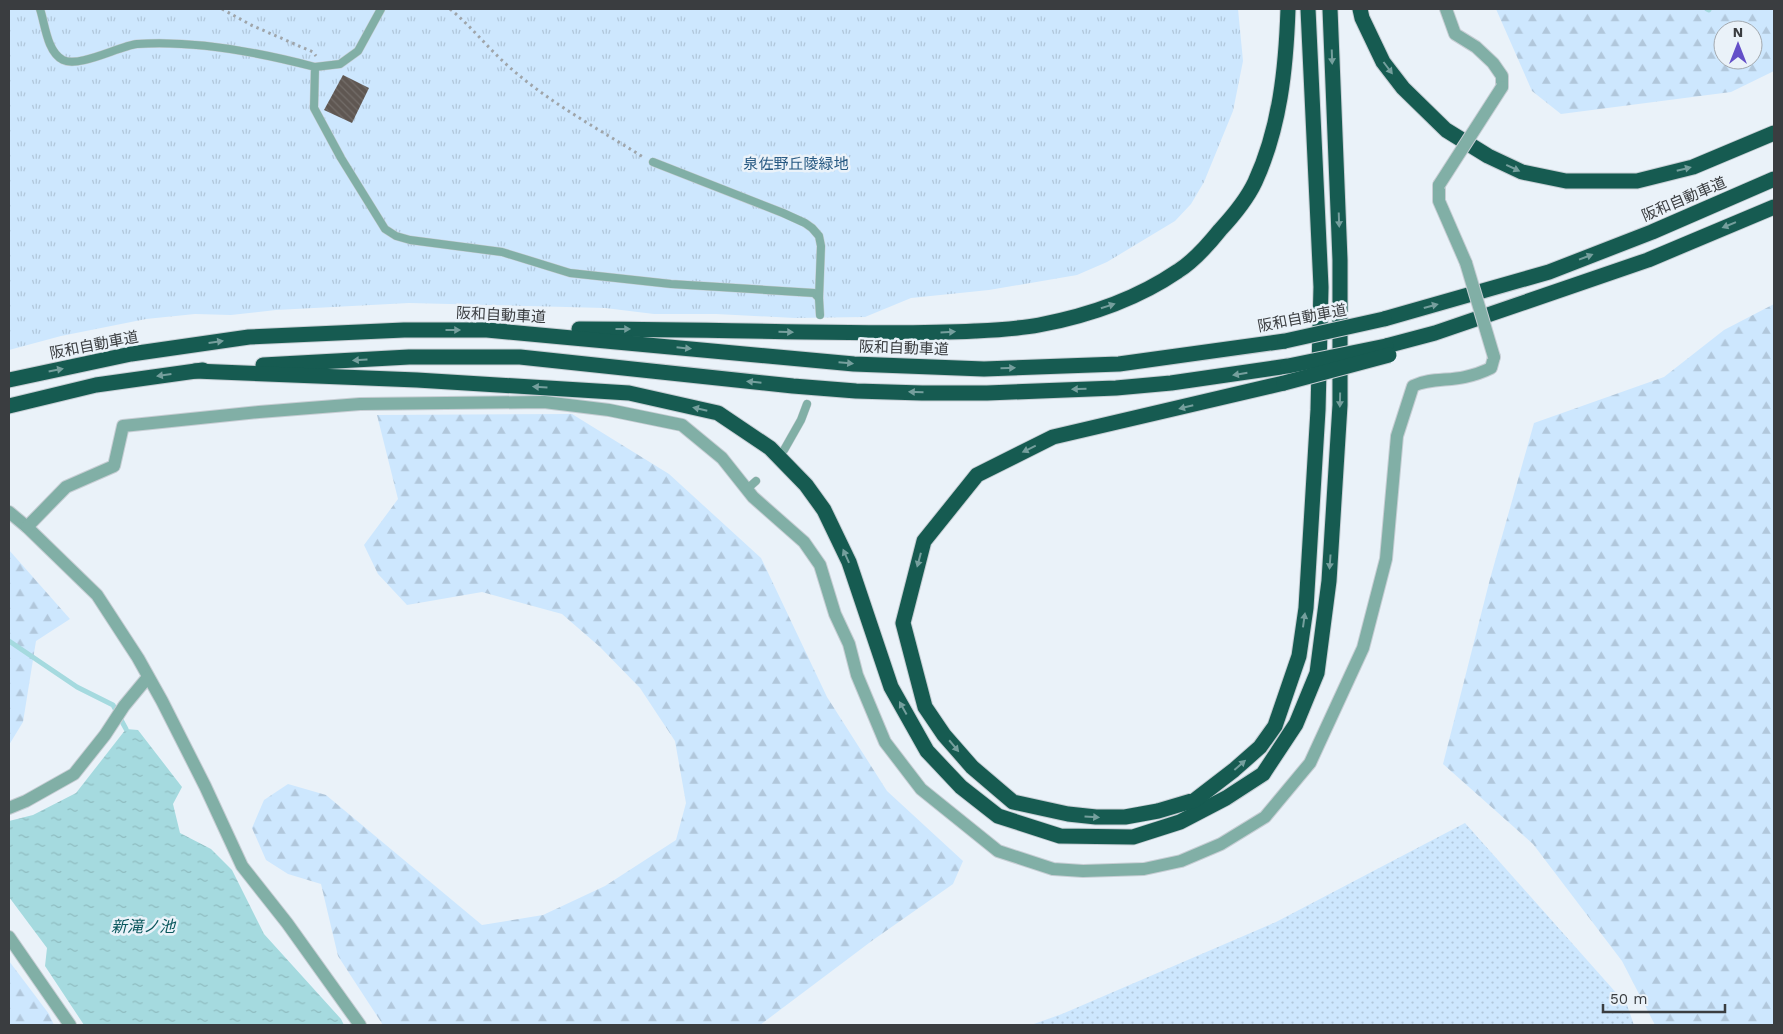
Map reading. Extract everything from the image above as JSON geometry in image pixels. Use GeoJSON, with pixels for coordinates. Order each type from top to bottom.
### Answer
{"type":"FeatureCollection","features":[{"type":"Feature","properties":{"kind":"highway"},"geometry":{"type":"LineString","coordinates":[[487,330],[653,329],[881,334],[940,333],[1037,326],[1116,303],[1149,288],[1180,270],[1208,245],[1254,184],[1274,124],[1281,93],[1286,54],[1288,9]]}},
{"type":"Feature","properties":{"kind":"highway"},"geometry":{"type":"LineString","coordinates":[[1308,9],[1321,287],[1318,410],[1304,617],[1299,656],[1275,726],[1260,747],[1195,800],[1158,812],[1125,818],[1096,818],[1013,802],[972,767],[944,735],[925,706],[903,623],[924,541],[977,475],[1053,437],[1284,383],[1388,350],[1604,278],[1774,207]]}},
{"type":"Feature","properties":{"kind":"highway"},"geometry":{"type":"LineString","coordinates":[[195,371],[417,380],[629,393],[718,413],[770,448],[806,485],[824,510],[849,562],[891,687],[927,751],[961,787],[998,816],[1060,836],[1133,837],[1180,822],[1226,798],[1262,774],[1296,724],[1317,674],[1329,581],[1340,406],[1340,260],[1330,9]]}},
{"type":"Feature","properties":{"kind":"highway"},"geometry":{"type":"LineString","coordinates":[[1360,9],[1362,18],[1383,62],[1403,88],[1454,136],[1488,156],[1522,172],[1566,181],[1637,181],[1693,167],[1774,133]]}},
{"type":"Feature","properties":{"kind":"highway","name":"阪和自動車道"},"geometry":{"type":"LineString","coordinates":[[9,380],[131,354],[248,337],[404,330],[487,330],[854,364],[984,369],[1119,364],[1286,341],[1384,319],[1549,272],[1652,232],[1774,180]]}},
{"type":"Feature","properties":{"kind":"highway"},"geometry":{"type":"LineString","coordinates":[[9,406],[96,385],[195,371],[409,357],[520,357],[793,386],[922,393],[987,393],[1116,388],[1180,382],[1388,350]]}},
{"type":"Feature","properties":{"kind":"street"},"geometry":{"type":"LineString","coordinates":[[27,527],[66,486],[114,466],[123,426],[360,404],[544,402],[609,410],[682,425],[751,485],[753,497],[804,542],[820,565],[835,614],[849,644],[857,675],[885,742],[921,789],[998,851],[1053,869],[1083,871],[1144,869],[1181,861],[1221,844],[1265,818],[1310,764],[1363,648],[1386,559],[1398,436],[1413,386],[1420,383],[1463,378],[1491,368],[1494,357],[1466,262],[1439,201],[1439,186],[1502,87],[1502,76],[1493,63],[1476,47],[1455,34],[1446,9]]}},
{"type":"Feature","properties":{"kind":"street"},"geometry":{"type":"LineString","coordinates":[[9,512],[27,527],[96,595],[138,658],[162,701],[197,769],[242,866],[287,923],[360,1025]]}},
{"type":"Feature","properties":{"kind":"street"},"geometry":{"type":"LineString","coordinates":[[9,808],[26,801],[74,774],[148,677]]}},
{"type":"Feature","properties":{"kind":"street"},"geometry":{"type":"LineString","coordinates":[[9,936],[70,1025]]}},
{"type":"Feature","properties":{"kind":"lane"},"geometry":{"type":"LineString","coordinates":[[40,9],[53,50],[65,61],[72,62],[99,56],[134,44],[175,43],[269,55],[315,67],[340,64],[358,51],[381,9]]}},
{"type":"Feature","properties":{"kind":"lane"},"geometry":{"type":"LineString","coordinates":[[315,67],[314,108],[340,158],[375,214],[385,229],[396,236],[410,240],[502,252],[570,273],[671,284],[814,294],[819,298]]}},
{"type":"Feature","properties":{"kind":"lane"},"geometry":{"type":"LineString","coordinates":[[652,162],[805,223],[819,236],[820,315]]}},
{"type":"Feature","properties":{"kind":"lane"},"geometry":{"type":"LineString","coordinates":[[784,450],[801,420],[807,404]]}},
{"type":"Feature","properties":{"kind":"path"},"geometry":{"type":"LineString","coordinates":[[222,9],[251,25],[313,52],[325,66]]}},
{"type":"Feature","properties":{"kind":"path"},"geometry":{"type":"LineString","coordinates":[[450,9],[507,65],[554,102],[652,162]]}},
{"type":"Feature","properties":{"kind":"green space","name":"泉佐野丘陵緑地"},"geometry":{"type":"Polygon","coordinates":[[[9,9],[1238,9],[1243,61],[1233,111],[1204,182],[1191,204],[1175,221],[1107,262],[1077,275],[989,290],[911,298],[865,317],[795,318],[716,314],[654,314],[605,308],[409,303],[276,310],[231,315],[195,314],[146,319],[61,336],[9,350],[9,9]]]}},
{"type":"Feature","properties":{"kind":"green space"},"geometry":{"type":"Polygon","coordinates":[[[1496,9],[1774,9],[1774,71],[1731,92],[1561,114],[1532,91],[1496,9]]]}},
{"type":"Feature","properties":{"kind":"green space"},"geometry":{"type":"Polygon","coordinates":[[[1774,304],[1774,1025],[1655,1025],[1622,961],[1533,844],[1443,764],[1490,579],[1534,423],[1664,377],[1724,330],[1774,304]]]}},
{"type":"Feature","properties":{"kind":"green space"},"geometry":{"type":"Polygon","coordinates":[[[572,414],[669,474],[761,558],[827,697],[887,791],[963,861],[953,884],[873,940],[760,1025],[383,1025],[338,956],[321,884],[288,874],[266,860],[252,828],[264,800],[288,784],[326,795],[482,925],[543,915],[605,886],[676,840],[686,803],[675,741],[640,688],[600,647],[562,614],[482,592],[407,605],[378,574],[364,545],[398,499],[377,415],[572,414]]]}},
{"type":"Feature","properties":{"kind":"green space"},"geometry":{"type":"Polygon","coordinates":[[[9,550],[70,619],[36,641],[23,722],[9,745],[9,550]]]}},
{"type":"Feature","properties":{"kind":"green space"},"geometry":{"type":"Polygon","coordinates":[[[1465,823],[1627,1005],[1634,1025],[1031,1025],[1062,1014],[1276,922],[1465,823]]]}},
{"type":"Feature","properties":{"kind":"green space"},"geometry":{"type":"Polygon","coordinates":[[[9,961],[49,1014],[54,1025],[9,1025],[9,961]]]}},
{"type":"Feature","properties":{"kind":"water","name":"新滝ノ池"},"geometry":{"type":"Polygon","coordinates":[[[126,729],[138,730],[182,787],[173,804],[180,833],[211,849],[232,870],[264,934],[341,1019],[344,1025],[84,1025],[45,966],[47,948],[9,897],[9,821],[33,815],[76,793],[126,729]]]}},
{"type":"Feature","properties":{"kind":"building"},"geometry":{"type":"Polygon","coordinates":[[[343,75],[369,88],[352,123],[324,110],[343,75]]]}},
{"type":"Feature","properties":{"kind":"waterway"},"geometry":{"type":"LineString","coordinates":[[9,641],[77,687],[113,705],[126,729]]}}]}
